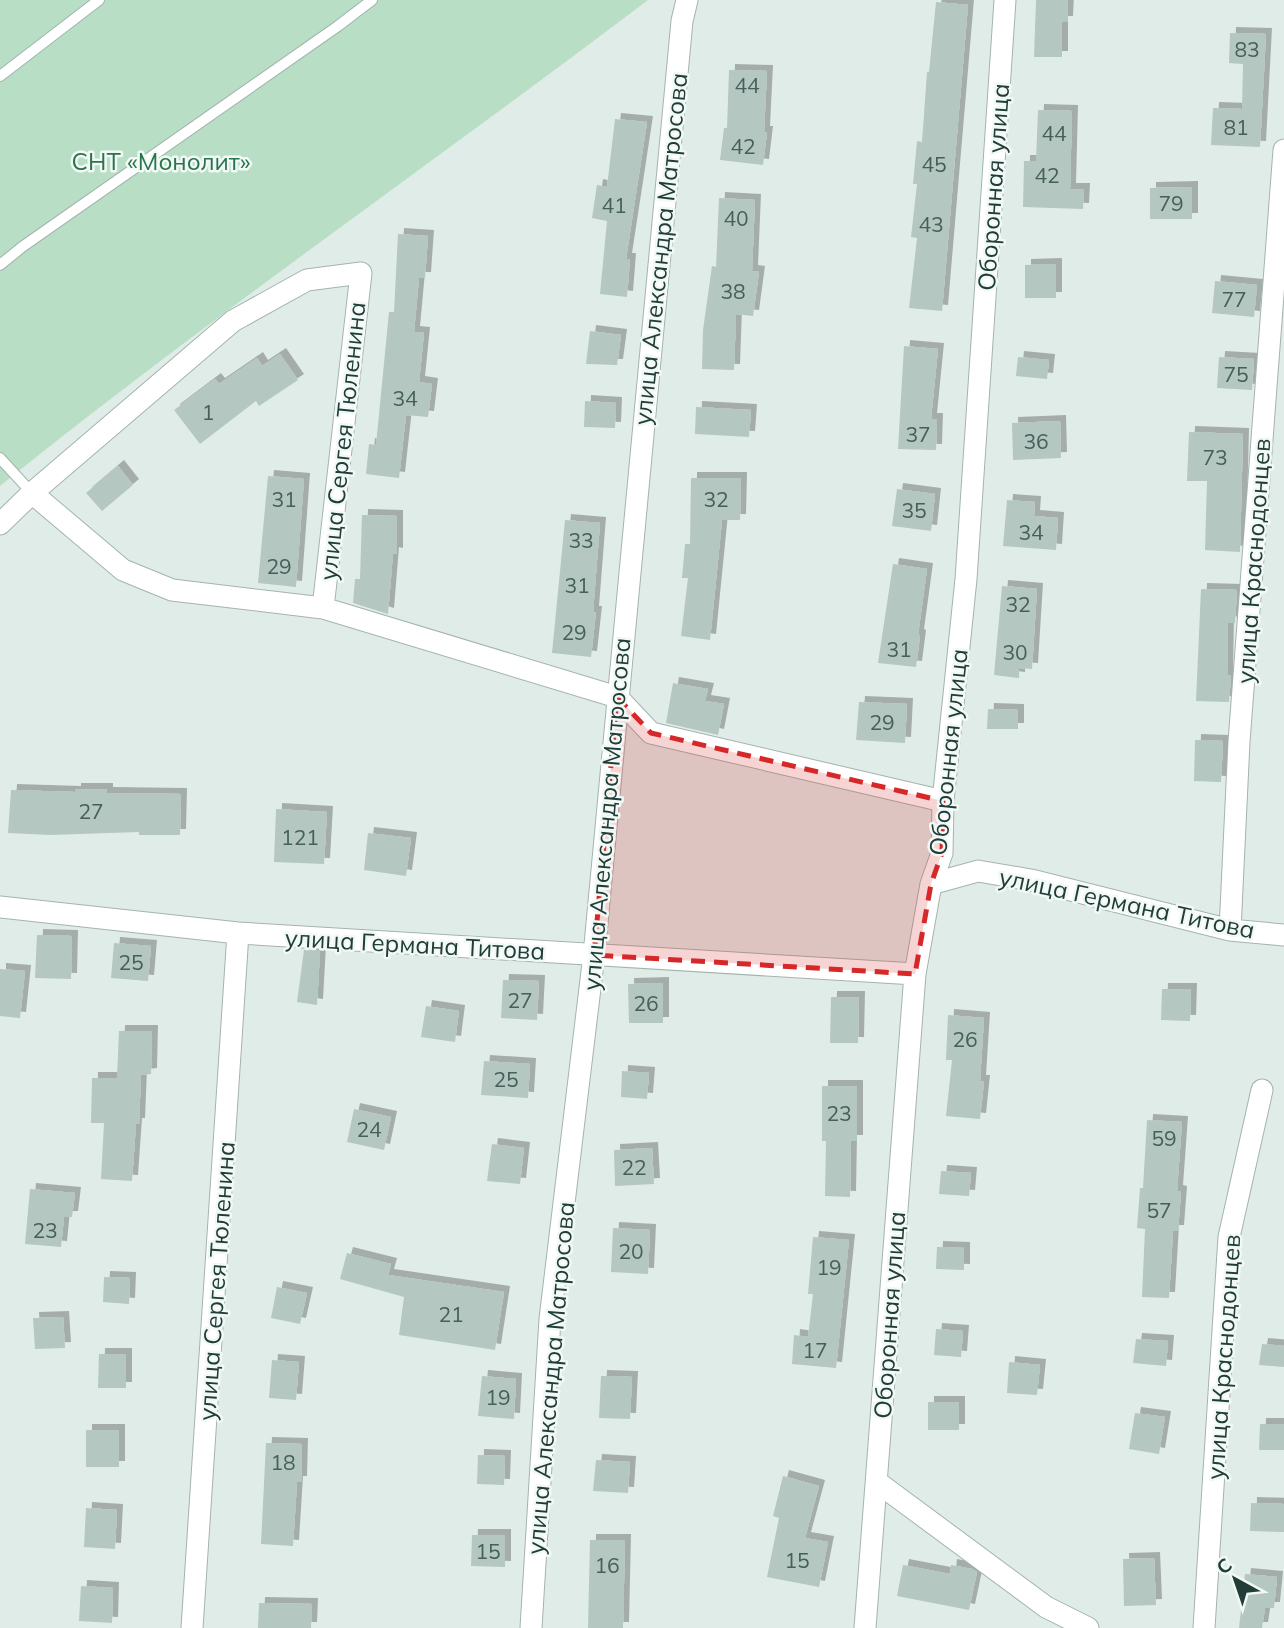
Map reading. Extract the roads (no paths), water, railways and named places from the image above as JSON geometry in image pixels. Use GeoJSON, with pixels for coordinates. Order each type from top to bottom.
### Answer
{"type":"FeatureCollection","features":[{"type":"Feature","properties":{"kind":"street","name":"улица Александра Матросова"},"geometry":{"type":"LineString","coordinates":[[531,1628],[550,1319],[594,955],[680,49],[687,0]]}},
{"type":"Feature","properties":{"kind":"street","name":"Оборонная улица"},"geometry":{"type":"LineString","coordinates":[[865,1628],[915,974],[931,884],[942,853],[943,801],[966,579],[1006,0]]}},
{"type":"Feature","properties":{"kind":"street","name":"улица Краснодонцев"},"geometry":{"type":"LineString","coordinates":[[1230,930],[1239,742],[1284,150]]}},
{"type":"Feature","properties":{"kind":"street","name":"улица Сергея Тюленина"},"geometry":{"type":"LineString","coordinates":[[32,493],[233,321],[307,280],[361,273],[323,608]]}},
{"type":"Feature","properties":{"kind":"street"},"geometry":{"type":"LineString","coordinates":[[0,524],[32,493],[123,570],[172,590],[323,608],[617,697],[651,733],[943,801]]}},
{"type":"Feature","properties":{"kind":"street","name":"улица Германа Титова"},"geometry":{"type":"LineString","coordinates":[[931,884],[978,871],[1031,880],[1230,930],[1284,934]]}},
{"type":"Feature","properties":{"kind":"street","name":"улица Германа Титова"},"geometry":{"type":"LineString","coordinates":[[0,907],[239,933],[915,974]]}},
{"type":"Feature","properties":{"kind":"street","name":"улица Сергея Тюленина"},"geometry":{"type":"LineString","coordinates":[[192,1628],[239,933]]}},
{"type":"Feature","properties":{"kind":"street","name":"улица Краснодонцев"},"geometry":{"type":"LineString","coordinates":[[1205,1628],[1229,1237],[1262,1090]]}},
{"type":"Feature","properties":{"kind":"street"},"geometry":{"type":"LineString","coordinates":[[877,1482],[1046,1607],[1088,1628]]}},
{"type":"Feature","properties":{"kind":"lane"},"geometry":{"type":"LineString","coordinates":[[0,76],[99,0]]}},
{"type":"Feature","properties":{"kind":"lane"},"geometry":{"type":"LineString","coordinates":[[0,265],[372,0]]}},
{"type":"Feature","properties":{"kind":"lane"},"geometry":{"type":"LineString","coordinates":[[0,458],[32,493]]}},
{"type":"Feature","properties":{"kind":"park label","name":"СНТ «Монолит»"},"geometry":{"type":"Point","coordinates":[161,161]}}]}
